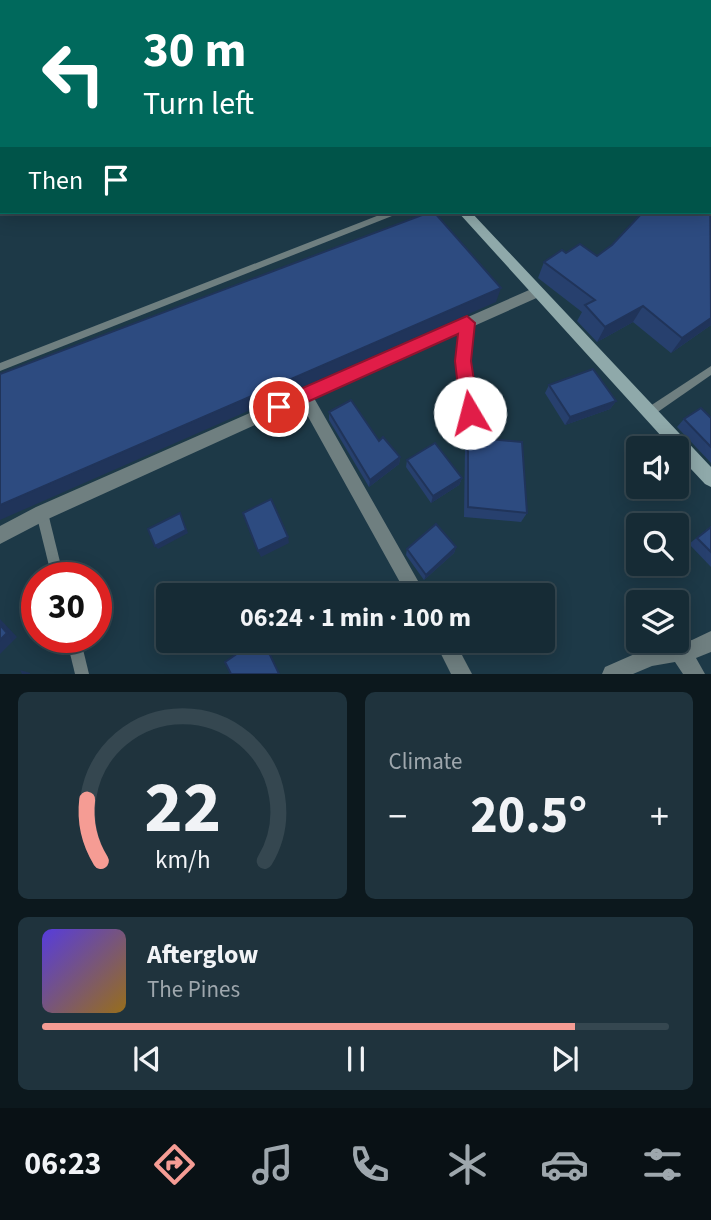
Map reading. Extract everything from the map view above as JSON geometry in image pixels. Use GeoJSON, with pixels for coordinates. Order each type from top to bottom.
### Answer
{"type":"FeatureCollection","features":[{"type":"Feature","properties":{"kind":"main road"},"geometry":{"type":"LineString","coordinates":[[466,214],[711,479]]}},
{"type":"Feature","properties":{"kind":"street"},"geometry":{"type":"LineString","coordinates":[[0,535],[42,513],[536,292]]}},
{"type":"Feature","properties":{"kind":"street"},"geometry":{"type":"LineString","coordinates":[[467,323],[463,361],[470,413]]}},
{"type":"Feature","properties":{"kind":"street"},"geometry":{"type":"LineString","coordinates":[[304,396],[410,583]]}},
{"type":"Feature","properties":{"kind":"street"},"geometry":{"type":"LineString","coordinates":[[612,674],[660,655],[694,651],[711,641]]}},
{"type":"Feature","properties":{"kind":"street"},"geometry":{"type":"LineString","coordinates":[[450,653],[462,674]]}},
{"type":"Feature","properties":{"kind":"street"},"geometry":{"type":"LineString","coordinates":[[681,654],[695,674]]}},
{"type":"Feature","properties":{"kind":"lane"},"geometry":{"type":"LineString","coordinates":[[0,367],[389,214]]}},
{"type":"Feature","properties":{"kind":"lane"},"geometry":{"type":"LineString","coordinates":[[648,413],[711,370]]}},
{"type":"Feature","properties":{"kind":"lane"},"geometry":{"type":"LineString","coordinates":[[42,513],[54,562]]}},
{"type":"Feature","properties":{"kind":"lane"},"geometry":{"type":"LineString","coordinates":[[77,653],[82,674]]}},
{"type":"Feature","properties":{"kind":"building"},"geometry":{"type":"Polygon","coordinates":[[[425,214],[436,214],[501,288],[0,505],[0,374],[425,214]]]}},
{"type":"Feature","properties":{"kind":"building"},"geometry":{"type":"Polygon","coordinates":[[[641,214],[710,214],[711,318],[682,338],[643,306],[605,327],[585,305],[595,300],[544,262],[562,250],[566,253],[580,244],[597,256],[612,245],[641,214]]]}},
{"type":"Feature","properties":{"kind":"building"},"geometry":{"type":"Polygon","coordinates":[[[593,369],[616,401],[570,417],[549,385],[593,369]]]}},
{"type":"Feature","properties":{"kind":"building"},"geometry":{"type":"Polygon","coordinates":[[[351,400],[379,441],[383,437],[400,457],[370,480],[329,412],[351,400]]]}},
{"type":"Feature","properties":{"kind":"building"},"geometry":{"type":"Polygon","coordinates":[[[701,408],[711,418],[711,447],[684,419],[701,408]]]}},
{"type":"Feature","properties":{"kind":"building"},"geometry":{"type":"Polygon","coordinates":[[[468,437],[522,442],[527,513],[468,507],[468,437]]]}},
{"type":"Feature","properties":{"kind":"building"},"geometry":{"type":"Polygon","coordinates":[[[435,443],[462,478],[433,496],[407,460],[435,443]]]}},
{"type":"Feature","properties":{"kind":"building"},"geometry":{"type":"Polygon","coordinates":[[[271,499],[288,537],[258,551],[243,513],[271,499]]]}},
{"type":"Feature","properties":{"kind":"building"},"geometry":{"type":"Polygon","coordinates":[[[180,513],[186,530],[155,546],[148,529],[180,513]]]}},
{"type":"Feature","properties":{"kind":"building"},"geometry":{"type":"Polygon","coordinates":[[[436,524],[456,547],[426,575],[407,549],[436,524]]]}},
{"type":"Feature","properties":{"kind":"building"},"geometry":{"type":"Polygon","coordinates":[[[711,527],[711,552],[697,538],[711,527]]]}},
{"type":"Feature","properties":{"kind":"building"},"geometry":{"type":"Polygon","coordinates":[[[0,625],[7,633],[0,640],[0,625]]]}},
{"type":"Feature","properties":{"kind":"building"},"geometry":{"type":"Polygon","coordinates":[[[238,653],[269,653],[279,674],[231,674],[225,662],[238,653]]]}},
{"type":"Feature","properties":{"kind":"route"},"geometry":{"type":"LineString","coordinates":[[279,407],[467,323],[463,361],[470,413]]}}]}
